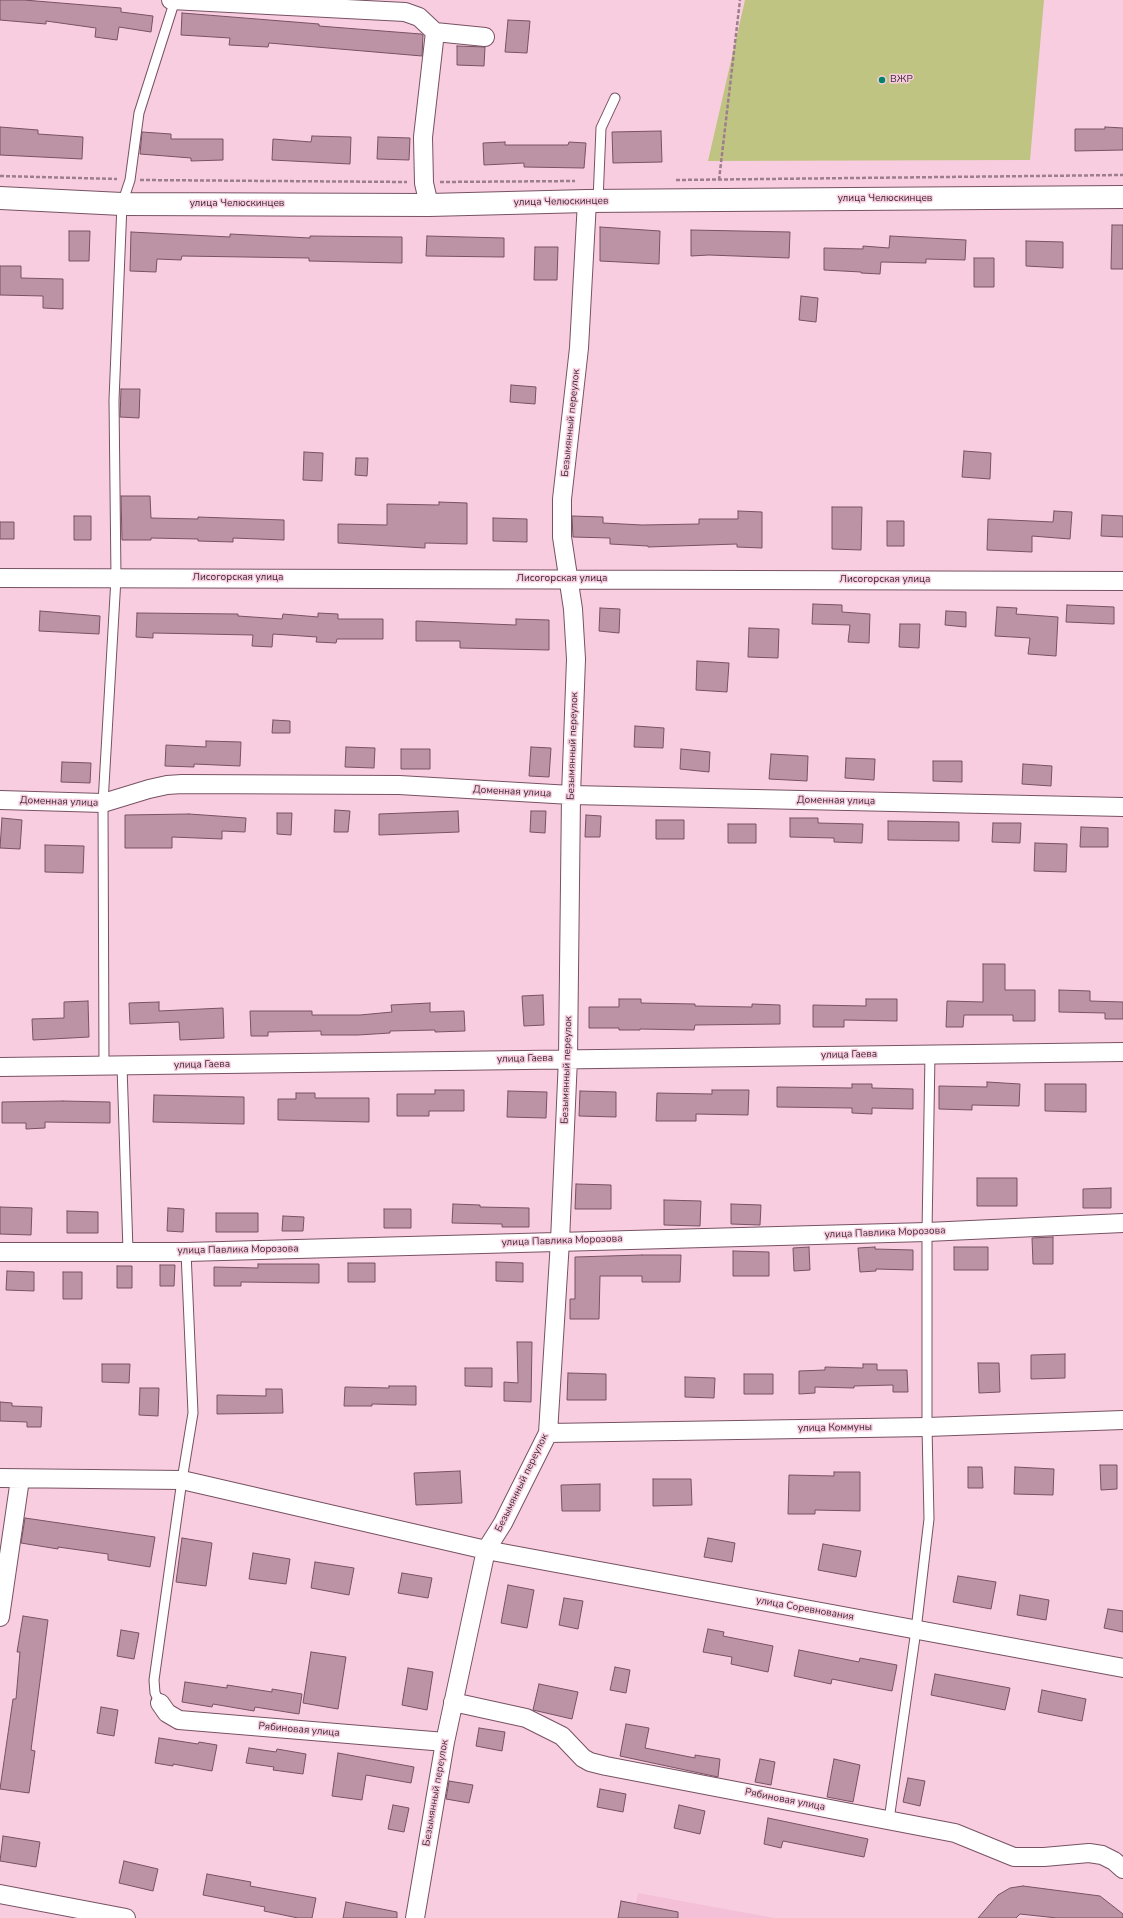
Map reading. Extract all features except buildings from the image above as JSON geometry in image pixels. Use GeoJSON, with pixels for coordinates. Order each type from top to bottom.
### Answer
{"type":"FeatureCollection","features":[{"type":"Feature","properties":{"kind":"street"},"geometry":{"type":"LineString","coordinates":[[171,0],[405,12],[419,17],[435,32],[485,37]]}},
{"type":"Feature","properties":{"kind":"street"},"geometry":{"type":"LineString","coordinates":[[429,205],[424,183],[423,137],[435,32]]}},
{"type":"Feature","properties":{"kind":"street","name":"улица Челюскинцев"},"geometry":{"type":"LineString","coordinates":[[0,198],[122,204],[429,205],[595,194],[1123,197]]}},
{"type":"Feature","properties":{"kind":"street","name":"Безымянный переулок"},"geometry":{"type":"LineString","coordinates":[[415,1918],[445,1742],[486,1550],[503,1523],[548,1433],[560,1241],[568,1058],[571,795],[576,659],[573,609],[562,537],[562,499],[595,194]]}},
{"type":"Feature","properties":{"kind":"street","name":"Лисогорская улица"},"geometry":{"type":"LineString","coordinates":[[0,578],[1123,581]]}},
{"type":"Feature","properties":{"kind":"street","name":"Доменная улица"},"geometry":{"type":"LineString","coordinates":[[0,800],[103,803],[155,788],[182,784],[399,785],[571,795],[1123,807]]}},
{"type":"Feature","properties":{"kind":"street","name":"улица Гаева"},"geometry":{"type":"LineString","coordinates":[[0,1067],[104,1067],[568,1058],[1123,1052]]}},
{"type":"Feature","properties":{"kind":"street","name":"улица Павлика Морозова"},"geometry":{"type":"LineString","coordinates":[[0,1252],[186,1252],[927,1232],[1123,1223]]}},
{"type":"Feature","properties":{"kind":"street","name":"улица Коммуны"},"geometry":{"type":"LineString","coordinates":[[548,1433],[927,1427],[1123,1420]]}},
{"type":"Feature","properties":{"kind":"street","name":"улица Соревнования"},"geometry":{"type":"LineString","coordinates":[[0,1478],[182,1480],[486,1550],[1123,1668]]}},
{"type":"Feature","properties":{"kind":"street"},"geometry":{"type":"LineString","coordinates":[[0,1618],[20,1479]]}},
{"type":"Feature","properties":{"kind":"street","name":"Рябиновая улица"},"geometry":{"type":"LineString","coordinates":[[454,1702],[526,1718],[562,1736],[583,1758],[590,1762],[954,1833],[1014,1857],[1044,1857],[1089,1853],[1102,1855],[1114,1861],[1123,1869]]}},
{"type":"Feature","properties":{"kind":"street","name":"Рябиновая улица"},"geometry":{"type":"LineString","coordinates":[[160,1703],[167,1713],[179,1720],[445,1742]]}},
{"type":"Feature","properties":{"kind":"street"},"geometry":{"type":"LineString","coordinates":[[0,1894],[126,1918]]}},
{"type":"Feature","properties":{"kind":"lane"},"geometry":{"type":"LineString","coordinates":[[104,1067],[103,803],[116,578],[114,400],[122,204],[130,180],[139,113],[175,0]]}},
{"type":"Feature","properties":{"kind":"lane"},"geometry":{"type":"LineString","coordinates":[[595,194],[601,128],[615,98]]}},
{"type":"Feature","properties":{"kind":"lane"},"geometry":{"type":"LineString","coordinates":[[889,1820],[916,1630],[929,1519],[927,1427],[927,1232],[930,1054]]}},
{"type":"Feature","properties":{"kind":"lane"},"geometry":{"type":"LineString","coordinates":[[122,1066],[128,1251]]}},
{"type":"Feature","properties":{"kind":"lane"},"geometry":{"type":"LineString","coordinates":[[160,1703],[155,1693],[154,1680],[182,1480],[193,1413],[186,1252]]}},
{"type":"Feature","properties":{"kind":"path"},"geometry":{"type":"LineString","coordinates":[[718,180],[740,0]]}},
{"type":"Feature","properties":{"kind":"path"},"geometry":{"type":"LineString","coordinates":[[671,180],[1123,175]]}},
{"type":"Feature","properties":{"kind":"path"},"geometry":{"type":"LineString","coordinates":[[0,176],[130,180],[424,183],[595,194]]}},
{"type":"Feature","properties":{"kind":"shaded area"},"geometry":{"type":"Polygon","coordinates":[[[638,1893],[774,1918],[633,1918],[638,1893]]]}},
{"type":"Feature","properties":{"kind":"green space","name":"ВЖР"},"geometry":{"type":"Polygon","coordinates":[[[745,0],[1044,0],[1030,160],[708,161],[745,0]]]}},
{"type":"Feature","properties":{"kind":"place","name":"ВЖР"},"geometry":{"type":"Point","coordinates":[882,80]}}]}
